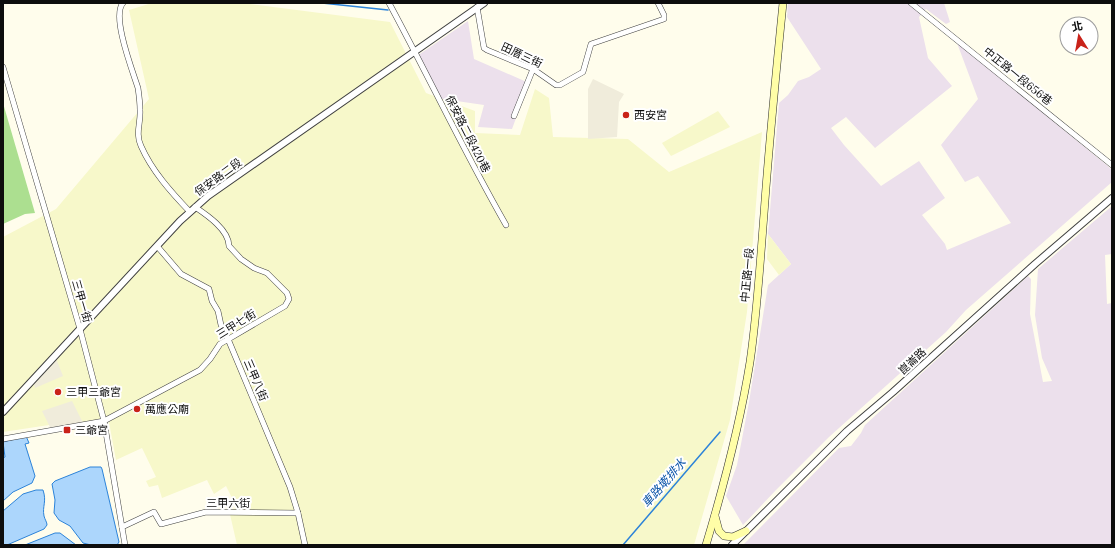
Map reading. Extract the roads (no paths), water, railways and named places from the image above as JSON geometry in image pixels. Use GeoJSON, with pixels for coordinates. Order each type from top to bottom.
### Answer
{"type":"FeatureCollection","features":[{"type":"Feature","properties":{"kind":"main road","name":"中正路一段"},"geometry":{"type":"LineString","coordinates":[[706,545],[715,516],[739,420],[750,361],[758,288],[782,3]]}},
{"type":"Feature","properties":{"kind":"main road"},"geometry":{"type":"LineString","coordinates":[[715,516],[719,531],[724,536],[732,537],[746,531]]}},
{"type":"Feature","properties":{"kind":"street"},"geometry":{"type":"LineString","coordinates":[[123,3],[120,6],[119,13],[125,50],[138,90],[140,110],[137,130],[138,139],[159,178],[192,209]]}},
{"type":"Feature","properties":{"kind":"street","name":"保安路二段420巷"},"geometry":{"type":"LineString","coordinates":[[389,3],[477,175],[506,225]]}},
{"type":"Feature","properties":{"kind":"street","name":"保安路二段"},"geometry":{"type":"LineString","coordinates":[[3,412],[192,209],[222,185],[484,3]]}},
{"type":"Feature","properties":{"kind":"street","name":"田厝三街"},"geometry":{"type":"LineString","coordinates":[[477,7],[484,48],[486,50],[533,69],[556,85],[560,85],[583,72],[591,44],[664,19],[664,15],[658,3]]}},
{"type":"Feature","properties":{"kind":"street","name":"中正路一段656巷"},"geometry":{"type":"LineString","coordinates":[[911,3],[1112,165]]}},
{"type":"Feature","properties":{"kind":"street","name":"三甲一街"},"geometry":{"type":"LineString","coordinates":[[3,67],[80,329],[104,421],[125,545]]}},
{"type":"Feature","properties":{"kind":"street"},"geometry":{"type":"LineString","coordinates":[[514,116],[533,69]]}},
{"type":"Feature","properties":{"kind":"street","name":"崑崙路"},"geometry":{"type":"LineString","coordinates":[[732,545],[847,431],[893,392],[1029,269],[1112,198]]}},
{"type":"Feature","properties":{"kind":"street","name":"三甲七街"},"geometry":{"type":"LineString","coordinates":[[3,439],[104,421],[200,370],[210,360],[220,344],[285,306],[289,299],[287,293],[267,273],[254,268],[241,259],[228,246],[229,242],[221,228],[192,209]]}},
{"type":"Feature","properties":{"kind":"street","name":"三甲八街"},"geometry":{"type":"LineString","coordinates":[[157,246],[181,274],[209,289],[212,301],[218,311],[221,326],[228,339],[290,488],[298,513],[305,545]]}},
{"type":"Feature","properties":{"kind":"street","name":"三甲六街"},"geometry":{"type":"LineString","coordinates":[[122,527],[154,512],[161,524],[206,512],[298,513]]}},
{"type":"Feature","properties":{"kind":"water"},"geometry":{"type":"Polygon","coordinates":[[[26,436],[29,443],[25,444],[35,476],[32,483],[13,492],[3,501],[3,458],[5,457],[3,442],[26,436]]]}},
{"type":"Feature","properties":{"kind":"water"},"geometry":{"type":"Polygon","coordinates":[[[90,467],[101,467],[102,469],[119,542],[117,545],[91,545],[83,543],[70,526],[59,520],[54,513],[55,500],[52,484],[55,481],[90,467]]]}},
{"type":"Feature","properties":{"kind":"water"},"geometry":{"type":"Polygon","coordinates":[[[36,490],[43,490],[45,498],[44,516],[47,525],[44,529],[7,545],[3,545],[3,511],[23,494],[36,490]]]}},
{"type":"Feature","properties":{"kind":"water"},"geometry":{"type":"Polygon","coordinates":[[[55,533],[60,533],[76,545],[25,545],[55,533]]]}},
{"type":"Feature","properties":{"kind":"waterway"},"geometry":{"type":"LineString","coordinates":[[322,3],[388,10]]}},
{"type":"Feature","properties":{"kind":"waterway","name":"車路墘排水"},"geometry":{"type":"LineString","coordinates":[[623,545],[720,432]]}},
{"type":"Feature","properties":{"kind":"place","name":"西安宮"},"geometry":{"type":"Point","coordinates":[626,115]}},
{"type":"Feature","properties":{"kind":"place","name":"三甲三爺宮"},"geometry":{"type":"Point","coordinates":[58,392]}},
{"type":"Feature","properties":{"kind":"place","name":"萬應公廟"},"geometry":{"type":"Point","coordinates":[137,409]}},
{"type":"Feature","properties":{"kind":"place","name":"三爺宮"},"geometry":{"type":"Point","coordinates":[67,430]}}]}
